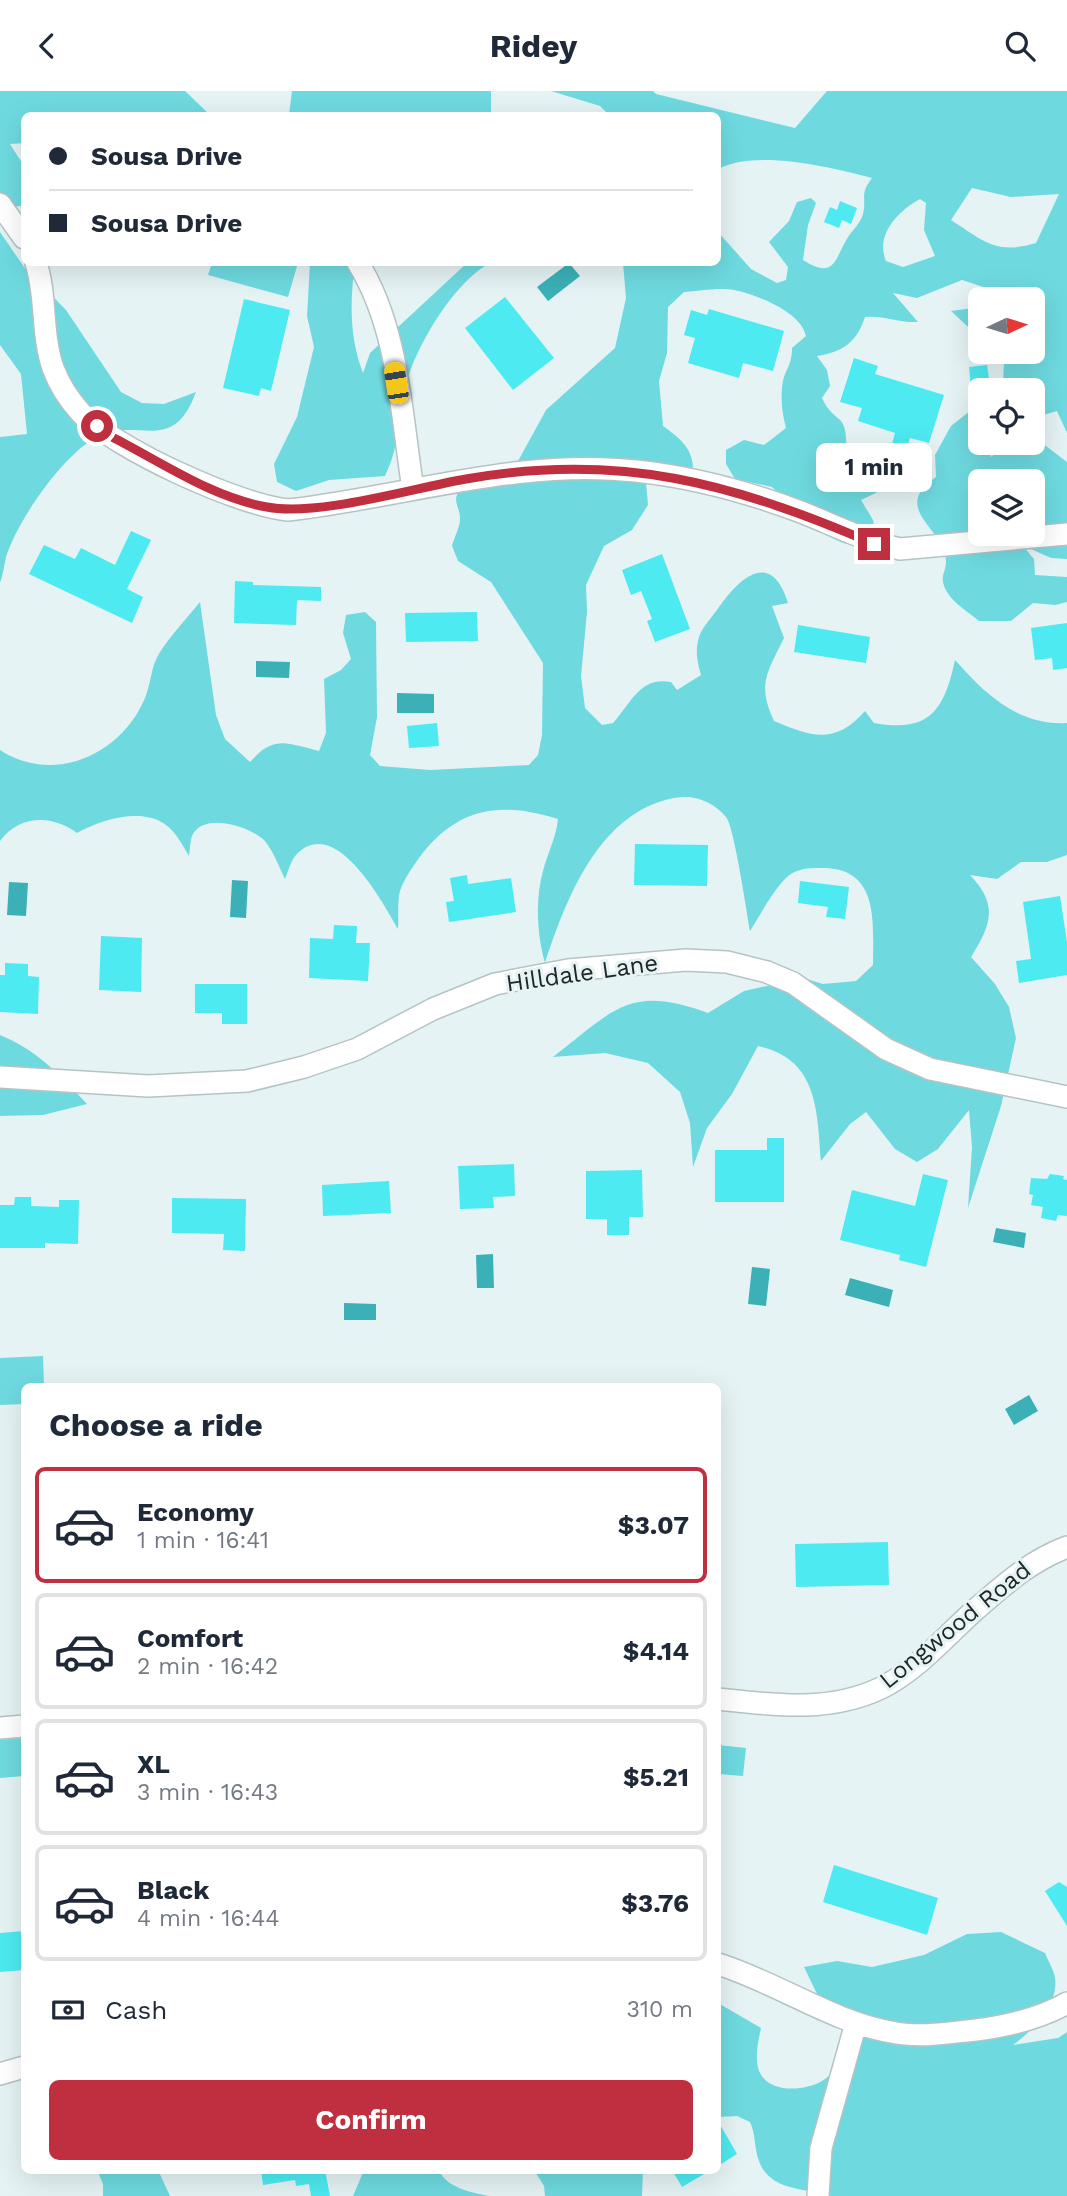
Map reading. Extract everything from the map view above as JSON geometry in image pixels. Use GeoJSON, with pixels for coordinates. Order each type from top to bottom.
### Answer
{"type":"FeatureCollection","features":[{"type":"Feature","properties":{"kind":"street"},"geometry":{"type":"LineString","coordinates":[[0,204],[21,234]]}},
{"type":"Feature","properties":{"kind":"street"},"geometry":{"type":"LineString","coordinates":[[37,266],[41,281],[44,339],[54,370],[82,414],[112,437],[223,493],[268,508],[288,510],[326,506],[524,472],[636,471],[704,482],[749,494],[802,512],[874,544],[900,549],[1067,534]]}},
{"type":"Feature","properties":{"kind":"street"},"geometry":{"type":"LineString","coordinates":[[360,266],[369,281],[388,330],[414,489]]}},
{"type":"Feature","properties":{"kind":"street","name":"Hilldale Lane"},"geometry":{"type":"LineString","coordinates":[[0,1077],[136,1086],[247,1081],[304,1067],[357,1049],[433,1009],[495,984],[568,970],[686,960],[727,963],[768,972],[793,983],[886,1049],[930,1069],[1067,1097]]}},
{"type":"Feature","properties":{"kind":"street","name":"Longwood Road"},"geometry":{"type":"LineString","coordinates":[[721,1699],[811,1706],[846,1700],[881,1688],[909,1669],[1019,1570],[1044,1555],[1067,1546]]}},
{"type":"Feature","properties":{"kind":"street"},"geometry":{"type":"LineString","coordinates":[[0,1728],[21,1726]]}},
{"type":"Feature","properties":{"kind":"street"},"geometry":{"type":"LineString","coordinates":[[721,1965],[771,1983],[856,2022],[891,2033],[933,2035],[992,2028],[1040,2017],[1067,2003]]}},
{"type":"Feature","properties":{"kind":"street"},"geometry":{"type":"LineString","coordinates":[[818,2196],[821,2148],[856,2022]]}},
{"type":"Feature","properties":{"kind":"street"},"geometry":{"type":"LineString","coordinates":[[0,2074],[21,2068]]}},
{"type":"Feature","properties":{"kind":"shaded area"},"geometry":{"type":"Polygon","coordinates":[[[0,91],[185,91],[207,112],[21,112],[21,143],[10,144],[21,161],[21,206],[0,207],[0,91]]]}},
{"type":"Feature","properties":{"kind":"shaded area"},"geometry":{"type":"Polygon","coordinates":[[[292,91],[491,91],[491,112],[289,112],[292,91]]]}},
{"type":"Feature","properties":{"kind":"shaded area"},"geometry":{"type":"Polygon","coordinates":[[[551,91],[653,91],[656,94],[795,128],[827,91],[1067,91],[1067,433],[1057,411],[1045,414],[1045,378],[1003,378],[1004,364],[1045,364],[1045,287],[984,287],[962,280],[917,298],[893,293],[918,322],[865,317],[858,333],[848,344],[834,352],[817,356],[827,370],[830,386],[822,398],[843,424],[846,451],[870,464],[884,479],[882,490],[861,500],[873,520],[876,535],[860,546],[843,543],[824,534],[772,487],[735,479],[726,464],[726,450],[744,440],[764,445],[786,428],[782,405],[783,381],[792,348],[806,336],[802,327],[787,312],[744,292],[722,289],[684,292],[668,307],[667,353],[659,381],[663,426],[687,448],[693,467],[684,475],[646,482],[648,505],[632,530],[604,546],[586,585],[587,612],[581,676],[585,708],[602,725],[613,723],[637,693],[651,683],[671,682],[677,690],[701,675],[697,651],[702,630],[735,588],[754,574],[764,573],[773,576],[781,586],[788,603],[772,606],[784,638],[766,679],[766,697],[774,721],[800,731],[822,735],[843,729],[865,711],[874,723],[908,725],[921,721],[939,705],[951,678],[955,660],[991,696],[1018,713],[1050,723],[1067,723],[1067,855],[1047,862],[1021,862],[997,879],[970,875],[985,896],[989,915],[983,935],[971,957],[995,984],[1009,1007],[1016,1038],[1001,1106],[968,1208],[972,1147],[969,1110],[938,1149],[917,1162],[895,1149],[866,1112],[850,1124],[821,1161],[815,1106],[803,1075],[793,1062],[758,1046],[732,1094],[707,1128],[693,1167],[690,1123],[680,1092],[648,1063],[605,1053],[553,1057],[608,1015],[640,1002],[659,1001],[708,1013],[744,991],[803,978],[823,984],[856,981],[873,965],[869,900],[854,877],[840,870],[807,869],[790,875],[776,890],[750,931],[729,824],[721,811],[702,800],[681,797],[648,806],[625,821],[606,839],[575,886],[545,963],[540,941],[538,905],[543,871],[558,819],[537,813],[499,810],[481,813],[449,828],[434,841],[408,874],[399,895],[398,929],[356,867],[341,853],[326,845],[311,845],[296,855],[285,879],[264,840],[249,830],[228,824],[217,823],[199,827],[192,836],[189,856],[166,825],[157,820],[134,816],[98,823],[77,833],[58,823],[37,820],[17,826],[0,841],[0,750],[21,760],[42,765],[63,764],[103,749],[120,735],[134,718],[145,698],[157,657],[200,602],[216,715],[225,739],[250,762],[266,748],[281,743],[319,751],[326,733],[324,679],[341,670],[351,659],[343,633],[346,615],[365,612],[376,622],[377,717],[370,755],[380,766],[430,770],[529,765],[538,755],[542,735],[543,663],[491,582],[458,561],[452,546],[460,522],[456,499],[458,492],[462,488],[506,483],[546,410],[615,348],[626,298],[623,266],[721,266],[721,235],[751,269],[777,283],[786,280],[788,267],[769,242],[789,221],[797,202],[811,198],[816,203],[808,225],[803,260],[822,268],[828,268],[836,260],[863,214],[864,192],[872,178],[815,165],[773,160],[752,160],[721,168],[721,112],[606,112],[600,106],[551,91]],[[972,188],[951,220],[982,240],[1000,247],[1036,243],[1059,194],[1011,197],[972,188]],[[920,199],[897,217],[886,233],[883,251],[886,261],[903,267],[935,256],[924,230],[926,203],[920,199]]]}},
{"type":"Feature","properties":{"kind":"shaded area"},"geometry":{"type":"Polygon","coordinates":[[[0,232],[21,266],[66,310],[121,392],[142,403],[164,404],[196,392],[186,412],[175,424],[150,431],[122,430],[106,433],[90,441],[65,463],[20,526],[6,557],[0,583],[0,437],[27,434],[21,374],[0,345],[0,232]]]}},
{"type":"Feature","properties":{"kind":"shaded area"},"geometry":{"type":"Polygon","coordinates":[[[211,266],[297,266],[288,297],[208,275],[211,266]]]}},
{"type":"Feature","properties":{"kind":"shaded area"},"geometry":{"type":"Polygon","coordinates":[[[310,266],[355,266],[352,318],[355,346],[363,373],[370,353],[464,266],[486,266],[462,286],[425,338],[404,392],[396,444],[385,476],[329,480],[296,491],[277,482],[274,464],[297,417],[314,347],[307,316],[310,266]]]}},
{"type":"Feature","properties":{"kind":"shaded area"},"geometry":{"type":"Polygon","coordinates":[[[565,266],[572,266],[580,276],[548,301],[537,287],[565,266]]]}},
{"type":"Feature","properties":{"kind":"shaded area"},"geometry":{"type":"Polygon","coordinates":[[[968,309],[968,327],[951,311],[968,309]]]}},
{"type":"Feature","properties":{"kind":"shaded area"},"geometry":{"type":"Polygon","coordinates":[[[968,413],[968,455],[1045,455],[1045,445],[1067,462],[1067,559],[1051,558],[1024,546],[1045,546],[1045,469],[968,469],[968,546],[1023,546],[1034,559],[1035,575],[1067,577],[1067,602],[1055,605],[1033,603],[1011,621],[979,621],[957,604],[944,587],[946,561],[943,549],[918,509],[918,499],[923,488],[936,477],[935,455],[951,426],[968,413]]]}},
{"type":"Feature","properties":{"kind":"shaded area"},"geometry":{"type":"Polygon","coordinates":[[[256,661],[290,662],[289,678],[256,677],[256,661]]]}},
{"type":"Feature","properties":{"kind":"shaded area"},"geometry":{"type":"Polygon","coordinates":[[[397,693],[434,694],[434,713],[397,713],[397,693]]]}},
{"type":"Feature","properties":{"kind":"shaded area"},"geometry":{"type":"Polygon","coordinates":[[[232,880],[248,881],[246,918],[230,917],[232,880]]]}},
{"type":"Feature","properties":{"kind":"shaded area"},"geometry":{"type":"Polygon","coordinates":[[[9,882],[28,883],[26,916],[7,915],[9,882]]]}},
{"type":"Feature","properties":{"kind":"shaded area"},"geometry":{"type":"Polygon","coordinates":[[[0,1035],[37,1056],[87,1104],[43,1115],[0,1116],[0,1035]]]}},
{"type":"Feature","properties":{"kind":"shaded area"},"geometry":{"type":"Polygon","coordinates":[[[996,1228],[1026,1233],[1024,1248],[993,1242],[996,1228]]]}},
{"type":"Feature","properties":{"kind":"shaded area"},"geometry":{"type":"Polygon","coordinates":[[[493,1254],[494,1288],[477,1288],[476,1255],[493,1254]]]}},
{"type":"Feature","properties":{"kind":"shaded area"},"geometry":{"type":"Polygon","coordinates":[[[752,1267],[770,1269],[766,1306],[748,1304],[752,1267]]]}},
{"type":"Feature","properties":{"kind":"shaded area"},"geometry":{"type":"Polygon","coordinates":[[[850,1278],[893,1290],[889,1307],[845,1295],[850,1278]]]}},
{"type":"Feature","properties":{"kind":"shaded area"},"geometry":{"type":"Polygon","coordinates":[[[344,1303],[376,1304],[376,1320],[344,1320],[344,1303]]]}},
{"type":"Feature","properties":{"kind":"shaded area"},"geometry":{"type":"Polygon","coordinates":[[[43,1356],[44,1383],[21,1383],[21,1404],[0,1405],[0,1358],[43,1356]]]}},
{"type":"Feature","properties":{"kind":"shaded area"},"geometry":{"type":"Polygon","coordinates":[[[1029,1395],[1038,1411],[1014,1425],[1005,1409],[1029,1395]]]}},
{"type":"Feature","properties":{"kind":"shaded area"},"geometry":{"type":"Polygon","coordinates":[[[21,1738],[21,1776],[0,1778],[0,1740],[21,1738]]]}},
{"type":"Feature","properties":{"kind":"shaded area"},"geometry":{"type":"Polygon","coordinates":[[[721,1745],[746,1748],[743,1776],[721,1774],[721,1745]]]}},
{"type":"Feature","properties":{"kind":"shaded area"},"geometry":{"type":"Polygon","coordinates":[[[1001,1932],[1045,1953],[1054,1975],[1053,1997],[1043,2016],[1013,2045],[1058,2038],[1067,2032],[1067,2196],[831,2196],[780,2184],[771,2178],[764,2171],[757,2156],[750,2122],[737,2116],[721,2117],[721,2005],[761,2028],[757,2060],[759,2071],[765,2079],[782,2088],[803,2088],[828,2077],[862,2036],[819,1998],[804,1967],[837,1961],[872,1967],[924,1955],[967,1934],[1001,1932]]]}},
{"type":"Feature","properties":{"kind":"shaded area"},"geometry":{"type":"Polygon","coordinates":[[[99,2174],[160,2174],[170,2196],[103,2196],[103,2184],[99,2174]]]}},
{"type":"Feature","properties":{"kind":"shaded area"},"geometry":{"type":"Polygon","coordinates":[[[362,2174],[442,2174],[454,2185],[490,2196],[353,2196],[362,2174]]]}},
{"type":"Feature","properties":{"kind":"shaded area"},"geometry":{"type":"Polygon","coordinates":[[[536,2174],[643,2174],[642,2196],[545,2196],[544,2186],[536,2174]]]}},
{"type":"Feature","properties":{"kind":"building"},"geometry":{"type":"Polygon","coordinates":[[[840,201],[857,208],[851,224],[842,220],[839,228],[824,222],[830,207],[837,210],[840,201]]]}},
{"type":"Feature","properties":{"kind":"building"},"geometry":{"type":"Polygon","coordinates":[[[505,297],[554,358],[513,390],[465,328],[505,297]]]}},
{"type":"Feature","properties":{"kind":"building"},"geometry":{"type":"Polygon","coordinates":[[[244,299],[290,310],[271,391],[261,388],[259,396],[223,388],[244,299]]]}},
{"type":"Feature","properties":{"kind":"building"},"geometry":{"type":"Polygon","coordinates":[[[709,309],[784,331],[773,371],[743,363],[739,378],[688,363],[695,338],[684,335],[691,310],[707,315],[709,309]]]}},
{"type":"Feature","properties":{"kind":"building"},"geometry":{"type":"Polygon","coordinates":[[[854,358],[878,366],[875,374],[944,395],[929,443],[910,438],[907,449],[892,444],[895,433],[858,421],[862,408],[840,402],[854,358]]]}},
{"type":"Feature","properties":{"kind":"building"},"geometry":{"type":"Polygon","coordinates":[[[987,365],[989,378],[970,378],[969,367],[987,365]]]}},
{"type":"Feature","properties":{"kind":"building"},"geometry":{"type":"Polygon","coordinates":[[[131,531],[151,540],[127,589],[143,597],[132,623],[29,574],[44,545],[75,559],[81,548],[115,565],[131,531]]]}},
{"type":"Feature","properties":{"kind":"building"},"geometry":{"type":"Polygon","coordinates":[[[662,554],[690,629],[655,642],[647,621],[652,619],[641,591],[631,595],[622,570],[662,554]]]}},
{"type":"Feature","properties":{"kind":"building"},"geometry":{"type":"Polygon","coordinates":[[[235,581],[253,582],[253,585],[321,587],[321,601],[297,600],[296,625],[234,623],[235,581]]]}},
{"type":"Feature","properties":{"kind":"building"},"geometry":{"type":"Polygon","coordinates":[[[477,612],[478,641],[406,642],[405,613],[477,612]]]}},
{"type":"Feature","properties":{"kind":"building"},"geometry":{"type":"Polygon","coordinates":[[[1067,623],[1067,668],[1053,670],[1052,658],[1035,660],[1031,628],[1067,623]]]}},
{"type":"Feature","properties":{"kind":"building"},"geometry":{"type":"Polygon","coordinates":[[[798,625],[870,637],[866,663],[794,652],[798,625]]]}},
{"type":"Feature","properties":{"kind":"building"},"geometry":{"type":"Polygon","coordinates":[[[437,723],[439,746],[409,748],[407,726],[437,723]]]}},
{"type":"Feature","properties":{"kind":"building"},"geometry":{"type":"Polygon","coordinates":[[[635,844],[708,845],[707,886],[634,885],[635,844]]]}},
{"type":"Feature","properties":{"kind":"building"},"geometry":{"type":"Polygon","coordinates":[[[467,875],[468,884],[511,878],[516,912],[449,922],[446,902],[454,901],[450,878],[467,875]]]}},
{"type":"Feature","properties":{"kind":"building"},"geometry":{"type":"Polygon","coordinates":[[[800,881],[849,887],[845,919],[826,917],[828,907],[798,903],[800,881]]]}},
{"type":"Feature","properties":{"kind":"building"},"geometry":{"type":"Polygon","coordinates":[[[1060,896],[1067,942],[1067,975],[1019,983],[1016,961],[1031,959],[1023,902],[1060,896]]]}},
{"type":"Feature","properties":{"kind":"building"},"geometry":{"type":"Polygon","coordinates":[[[334,925],[357,926],[356,943],[370,943],[368,981],[309,978],[310,938],[333,939],[334,925]]]}},
{"type":"Feature","properties":{"kind":"building"},"geometry":{"type":"Polygon","coordinates":[[[101,936],[142,938],[141,992],[99,990],[101,936]]]}},
{"type":"Feature","properties":{"kind":"building"},"geometry":{"type":"Polygon","coordinates":[[[5,963],[28,964],[28,976],[39,977],[38,1014],[0,1012],[0,975],[5,975],[5,963]]]}},
{"type":"Feature","properties":{"kind":"building"},"geometry":{"type":"Polygon","coordinates":[[[195,984],[247,984],[247,1024],[222,1024],[222,1013],[195,1013],[195,984]]]}},
{"type":"Feature","properties":{"kind":"building"},"geometry":{"type":"Polygon","coordinates":[[[767,1138],[784,1138],[784,1202],[715,1202],[715,1150],[767,1150],[767,1138]]]}},
{"type":"Feature","properties":{"kind":"building"},"geometry":{"type":"Polygon","coordinates":[[[514,1164],[515,1196],[493,1197],[494,1208],[460,1209],[458,1166],[514,1164]]]}},
{"type":"Feature","properties":{"kind":"building"},"geometry":{"type":"Polygon","coordinates":[[[642,1170],[643,1217],[629,1217],[629,1235],[607,1235],[607,1219],[586,1219],[586,1171],[642,1170]]]}},
{"type":"Feature","properties":{"kind":"building"},"geometry":{"type":"Polygon","coordinates":[[[923,1174],[948,1180],[926,1267],[899,1260],[900,1255],[840,1240],[852,1190],[915,1206],[923,1174]]]}},
{"type":"Feature","properties":{"kind":"building"},"geometry":{"type":"Polygon","coordinates":[[[1050,1174],[1064,1176],[1063,1179],[1067,1180],[1067,1216],[1058,1215],[1056,1221],[1041,1218],[1043,1207],[1031,1205],[1033,1195],[1029,1194],[1031,1178],[1047,1179],[1050,1174]]]}},
{"type":"Feature","properties":{"kind":"building"},"geometry":{"type":"Polygon","coordinates":[[[389,1181],[391,1213],[323,1216],[322,1185],[389,1181]]]}},
{"type":"Feature","properties":{"kind":"building"},"geometry":{"type":"Polygon","coordinates":[[[15,1197],[31,1197],[31,1206],[59,1207],[59,1200],[79,1200],[78,1244],[45,1243],[45,1248],[0,1248],[0,1205],[14,1205],[15,1197]]]}},
{"type":"Feature","properties":{"kind":"building"},"geometry":{"type":"Polygon","coordinates":[[[172,1198],[246,1199],[245,1251],[223,1250],[224,1234],[172,1233],[172,1198]]]}},
{"type":"Feature","properties":{"kind":"building"},"geometry":{"type":"Polygon","coordinates":[[[888,1542],[889,1585],[796,1587],[795,1544],[888,1542]]]}},
{"type":"Feature","properties":{"kind":"building"},"geometry":{"type":"Polygon","coordinates":[[[834,1865],[938,1898],[927,1935],[823,1902],[834,1865]]]}},
{"type":"Feature","properties":{"kind":"building"},"geometry":{"type":"Polygon","coordinates":[[[1059,1882],[1067,1887],[1067,1926],[1045,1891],[1059,1882]]]}},
{"type":"Feature","properties":{"kind":"building"},"geometry":{"type":"Polygon","coordinates":[[[21,1931],[21,1970],[0,1972],[0,1933],[21,1931]]]}},
{"type":"Feature","properties":{"kind":"building"},"geometry":{"type":"Polygon","coordinates":[[[721,2126],[737,2154],[721,2164],[721,2126]]]}},
{"type":"Feature","properties":{"kind":"building"},"geometry":{"type":"Polygon","coordinates":[[[262,2174],[326,2174],[330,2196],[311,2196],[309,2184],[296,2186],[295,2180],[263,2185],[262,2174]]]}},
{"type":"Feature","properties":{"kind":"building"},"geometry":{"type":"Polygon","coordinates":[[[674,2174],[704,2174],[682,2187],[674,2174]]]}},
{"type":"Feature","properties":{"kind":"route"},"geometry":{"type":"LineString","coordinates":[[97,426],[112,437],[223,493],[268,508],[288,510],[326,506],[470,478],[524,472],[587,469],[636,471],[704,482],[749,494],[802,512],[874,544]]}}]}
